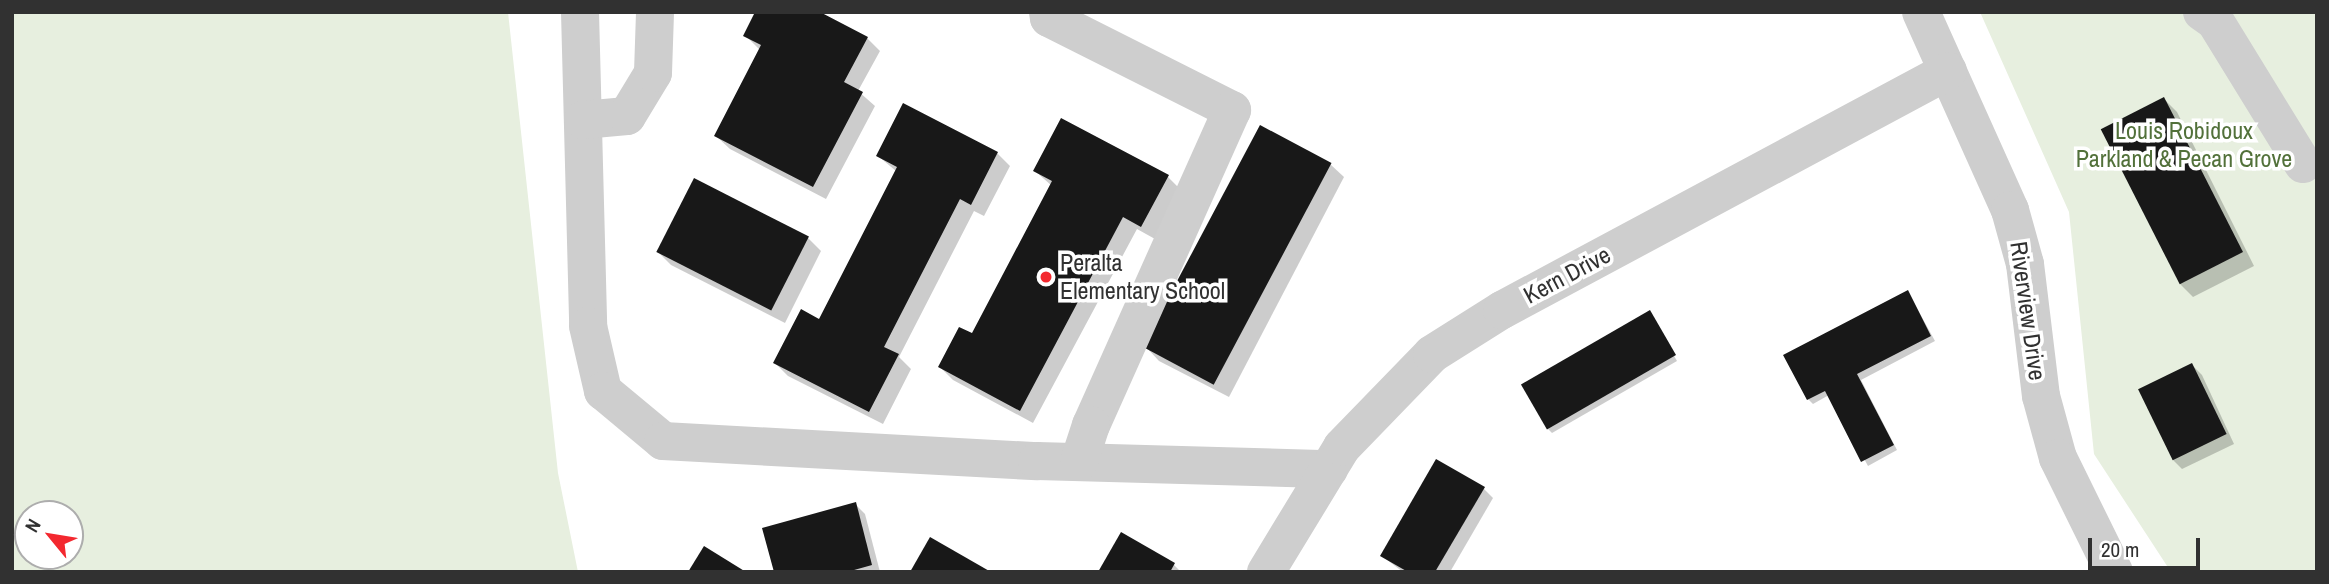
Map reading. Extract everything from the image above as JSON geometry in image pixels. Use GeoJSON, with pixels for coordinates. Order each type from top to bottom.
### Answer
{"type":"FeatureCollection","features":[{"type":"Feature","properties":{"kind":"street"},"geometry":{"type":"LineString","coordinates":[[580,12],[589,326],[603,391],[663,441],[1079,462],[1329,468]]}},
{"type":"Feature","properties":{"kind":"street"},"geometry":{"type":"LineString","coordinates":[[583,120],[627,116],[653,73],[656,12]]}},
{"type":"Feature","properties":{"kind":"street"},"geometry":{"type":"LineString","coordinates":[[1048,12],[1049,18],[1233,110],[1091,425],[1079,462]]}},
{"type":"Feature","properties":{"kind":"street","name":"Riverview Drive"},"geometry":{"type":"LineString","coordinates":[[1922,12],[2010,209],[2025,264],[2040,396],[2058,458],[2114,572]]}},
{"type":"Feature","properties":{"kind":"street"},"geometry":{"type":"LineString","coordinates":[[2202,12],[2215,20],[2303,164]]}},
{"type":"Feature","properties":{"kind":"street","name":"Kern Drive"},"geometry":{"type":"LineString","coordinates":[[1266,572],[1329,468],[1385,398],[1432,354],[1502,310],[1948,71]]}},
{"type":"Feature","properties":{"kind":"green space"},"geometry":{"type":"Polygon","coordinates":[[[12,12],[508,12],[558,473],[578,572],[12,572],[12,12]]]}},
{"type":"Feature","properties":{"kind":"green space","name":"Louis Robidoux Parkland & Pecan Grove"},"geometry":{"type":"Polygon","coordinates":[[[1980,12],[2317,12],[2317,572],[2171,572],[2094,454],[2069,212],[1980,12]]]}},
{"type":"Feature","properties":{"kind":"building"},"geometry":{"type":"Polygon","coordinates":[[[755,12],[820,12],[868,37],[844,82],[863,92],[813,187],[714,136],[761,45],[743,36],[755,12]]]}},
{"type":"Feature","properties":{"kind":"building"},"geometry":{"type":"Polygon","coordinates":[[[2164,97],[2243,252],[2180,284],[2101,129],[2164,97]]]}},
{"type":"Feature","properties":{"kind":"building"},"geometry":{"type":"Polygon","coordinates":[[[903,103],[998,152],[971,205],[960,199],[884,347],[899,354],[869,412],[773,363],[801,309],[819,319],[897,167],[876,156],[903,103]]]}},
{"type":"Feature","properties":{"kind":"building","name":"Peralta Elementary School"},"geometry":{"type":"Polygon","coordinates":[[[1061,118],[1169,175],[1141,227],[1123,217],[1020,411],[938,367],[959,327],[972,333],[1052,181],[1033,171],[1061,118]]]}},
{"type":"Feature","properties":{"kind":"building","name":"Peralta Elementary School"},"geometry":{"type":"Polygon","coordinates":[[[1260,125],[1332,163],[1214,385],[1142,347],[1260,125]]]}},
{"type":"Feature","properties":{"kind":"building"},"geometry":{"type":"Polygon","coordinates":[[[694,178],[809,237],[771,311],[656,252],[694,178]]]}},
{"type":"Feature","properties":{"kind":"building"},"geometry":{"type":"Polygon","coordinates":[[[1908,290],[1931,336],[1857,374],[1894,445],[1861,462],[1825,391],[1807,400],[1783,355],[1908,290]]]}},
{"type":"Feature","properties":{"kind":"building"},"geometry":{"type":"Polygon","coordinates":[[[1650,310],[1676,355],[1547,430],[1521,384],[1650,310]]]}},
{"type":"Feature","properties":{"kind":"building"},"geometry":{"type":"Polygon","coordinates":[[[2192,363],[2227,434],[2173,460],[2138,389],[2192,363]]]}},
{"type":"Feature","properties":{"kind":"building"},"geometry":{"type":"Polygon","coordinates":[[[1436,459],[1485,487],[1435,572],[1408,572],[1380,556],[1436,459]]]}},
{"type":"Feature","properties":{"kind":"building"},"geometry":{"type":"Polygon","coordinates":[[[856,502],[872,565],[847,572],[774,572],[762,528],[856,502]]]}},
{"type":"Feature","properties":{"kind":"building"},"geometry":{"type":"Polygon","coordinates":[[[1121,532],[1175,563],[1170,572],[1098,572],[1121,532]]]}},
{"type":"Feature","properties":{"kind":"building"},"geometry":{"type":"Polygon","coordinates":[[[930,537],[991,572],[910,572],[930,537]]]}},
{"type":"Feature","properties":{"kind":"building"},"geometry":{"type":"Polygon","coordinates":[[[704,546],[746,572],[688,572],[704,546]]]}},
{"type":"Feature","properties":{"kind":"place","name":"Peralta Elementary School"},"geometry":{"type":"Point","coordinates":[1046,277]}}]}
